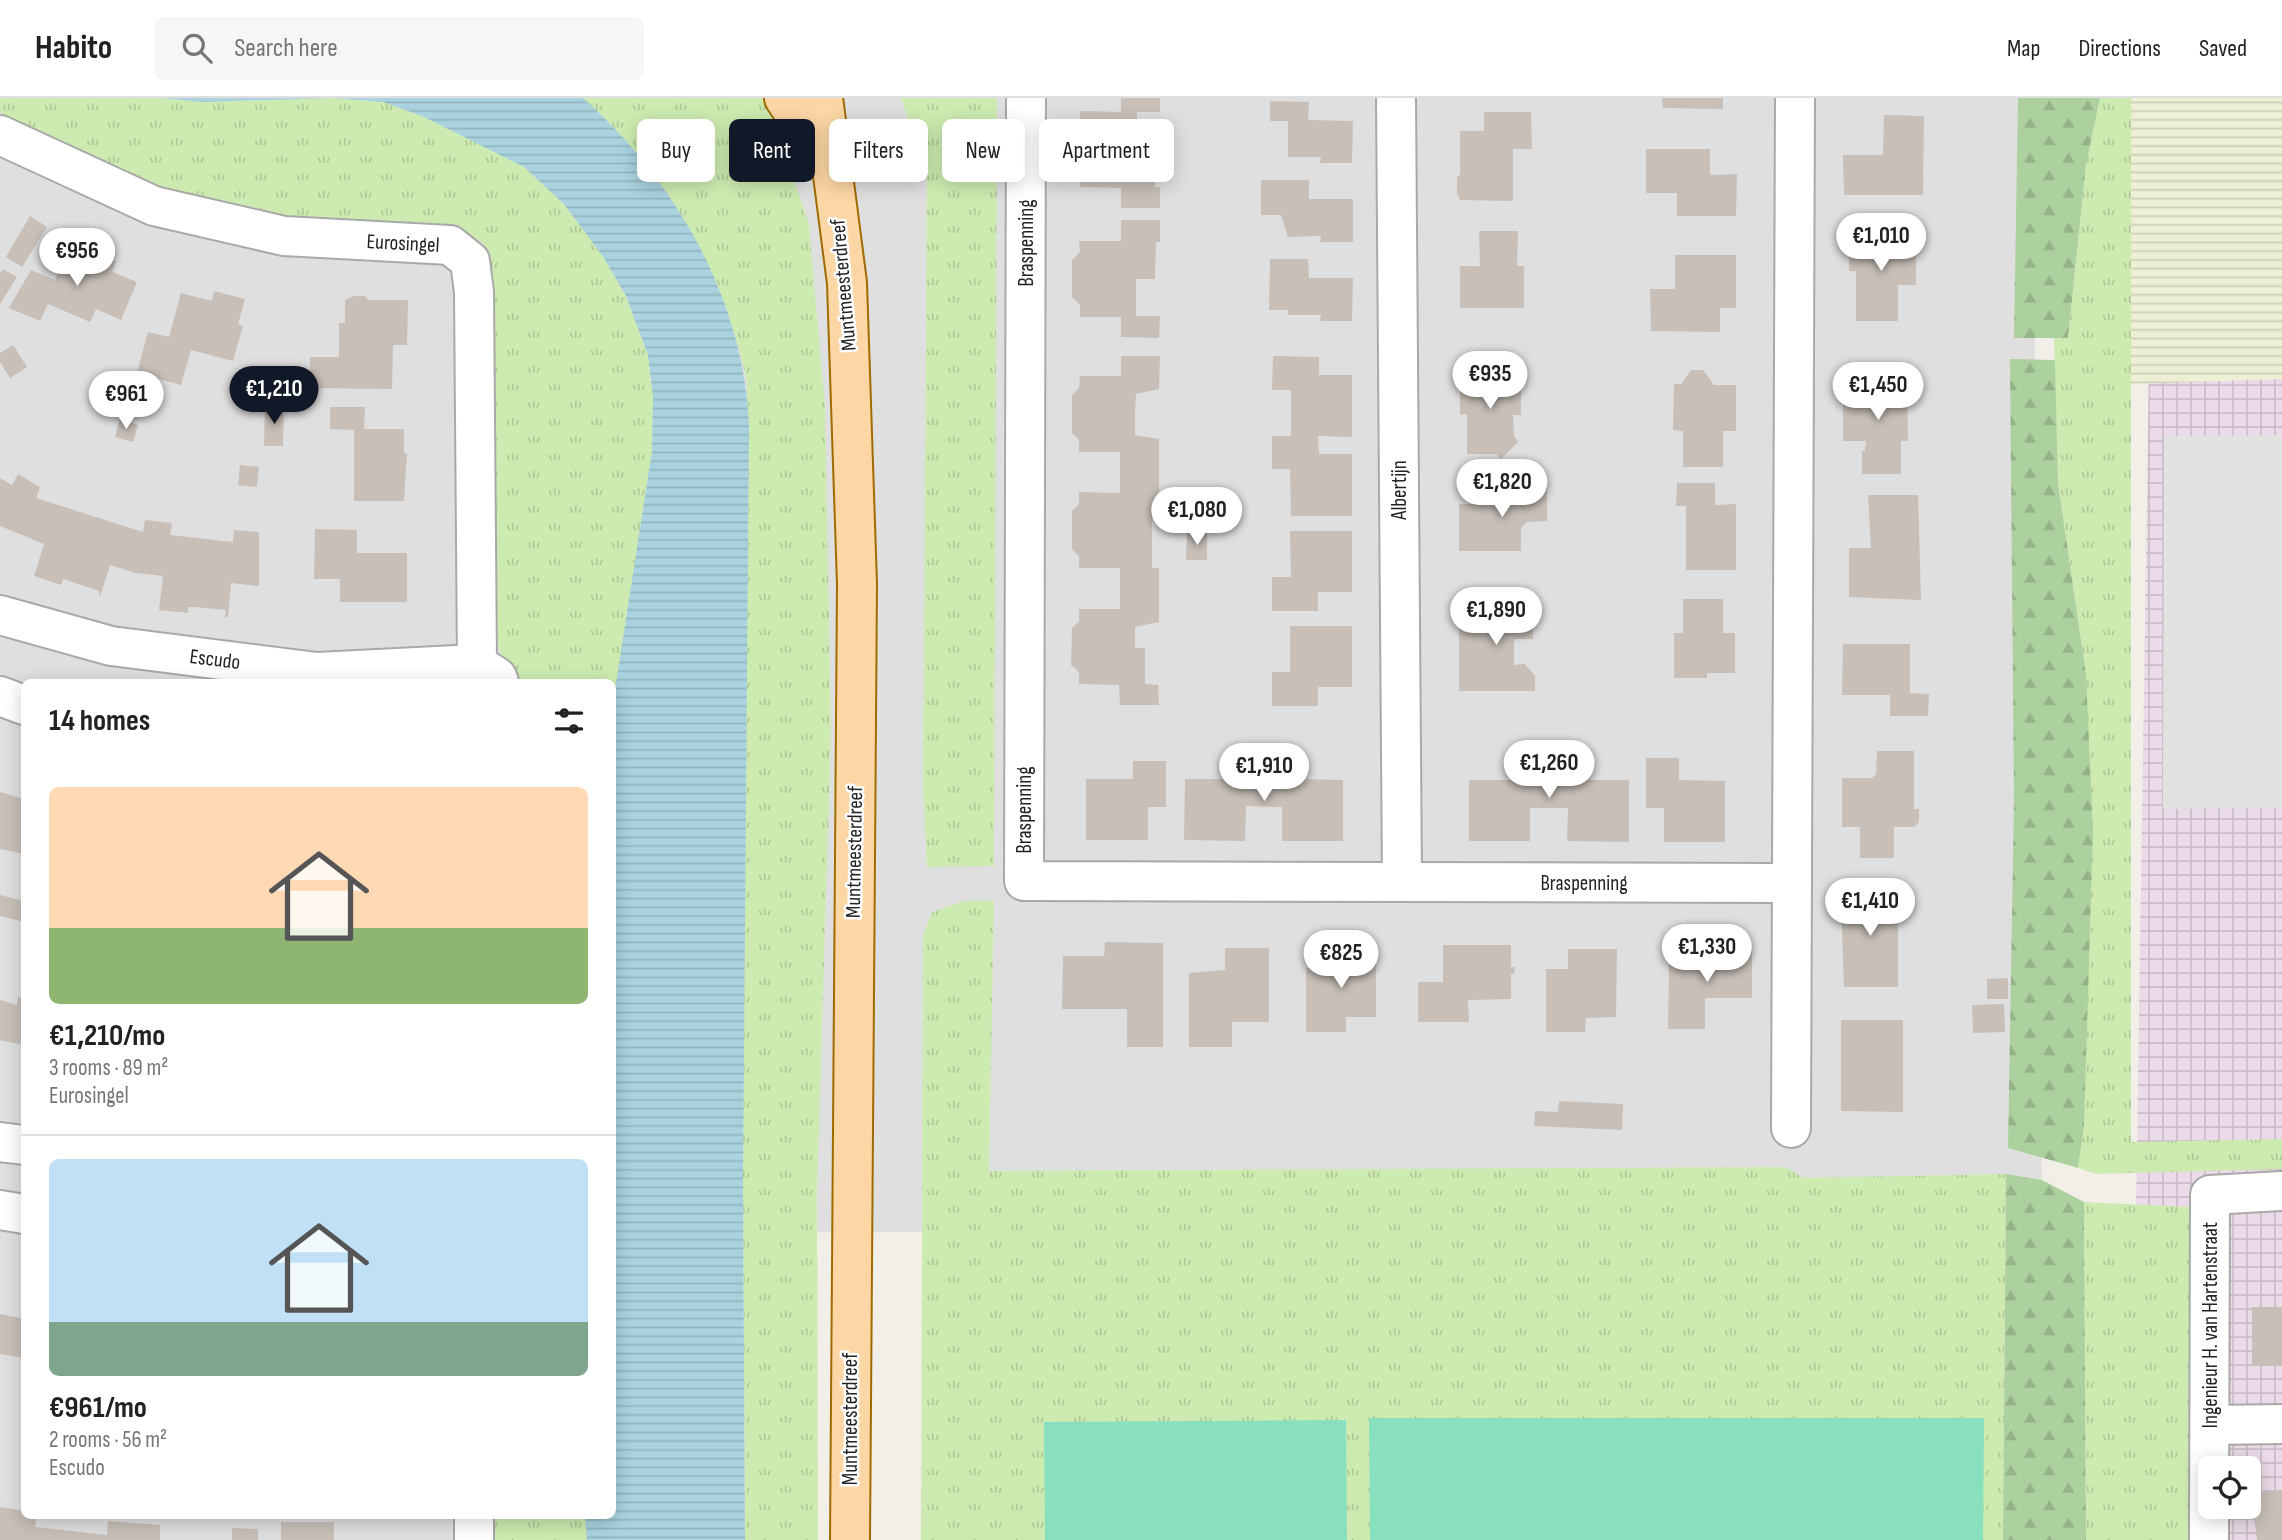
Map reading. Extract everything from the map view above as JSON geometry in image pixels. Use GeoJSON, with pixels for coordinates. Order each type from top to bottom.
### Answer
{"type":"FeatureCollection","features":[{"type":"Feature","properties":{"kind":"main road","name":"Muntmeesterdreef"},"geometry":{"type":"LineString","coordinates":[[785,98],[829,164]]}},
{"type":"Feature","properties":{"kind":"main road","name":"Muntmeesterdreef"},"geometry":{"type":"LineString","coordinates":[[823,98],[829,155]]}},
{"type":"Feature","properties":{"kind":"main road","name":"Muntmeesterdreef"},"geometry":{"type":"LineString","coordinates":[[832,182],[847,283],[857,584],[850,1540]]}},
{"type":"Feature","properties":{"kind":"street","name":"Braspenning"},"geometry":{"type":"LineString","coordinates":[[1026,98],[1024,881],[1792,883]]}},
{"type":"Feature","properties":{"kind":"street","name":"Albertijn"},"geometry":{"type":"LineString","coordinates":[[1396,98],[1402,882]]}},
{"type":"Feature","properties":{"kind":"street"},"geometry":{"type":"LineString","coordinates":[[1791,1128],[1795,98]]}},
{"type":"Feature","properties":{"kind":"street","name":"Eurosingel"},"geometry":{"type":"LineString","coordinates":[[0,135],[154,206],[284,236],[450,245],[470,261],[474,292],[488,673]]}},
{"type":"Feature","properties":{"kind":"street","name":"Escudo"},"geometry":{"type":"LineString","coordinates":[[0,615],[111,646],[317,672],[488,673]]}},
{"type":"Feature","properties":{"kind":"street"},"geometry":{"type":"LineString","coordinates":[[0,696],[21,704]]}},
{"type":"Feature","properties":{"kind":"street"},"geometry":{"type":"LineString","coordinates":[[0,1142],[21,1145]]}},
{"type":"Feature","properties":{"kind":"street","name":"Ingenieur H. van Hartenstraat"},"geometry":{"type":"LineString","coordinates":[[2209,1540],[2210,1195],[2282,1191]]}},
{"type":"Feature","properties":{"kind":"street"},"geometry":{"type":"LineString","coordinates":[[0,1210],[21,1214]]}},
{"type":"Feature","properties":{"kind":"street"},"geometry":{"type":"LineString","coordinates":[[2210,1425],[2282,1424]]}},
{"type":"Feature","properties":{"kind":"street"},"geometry":{"type":"LineString","coordinates":[[474,1519],[474,1540]]}},
{"type":"Feature","properties":{"kind":"shaded area"},"geometry":{"type":"Polygon","coordinates":[[[0,98],[2033,98],[2042,1226],[703,1233],[697,1540],[0,1540],[0,98]]]}},
{"type":"Feature","properties":{"kind":"shaded area"},"geometry":{"type":"Polygon","coordinates":[[[2153,98],[2282,98],[2282,1540],[2131,1540],[2153,98]]]}},
{"type":"Feature","properties":{"kind":"shaded area"},"geometry":{"type":"Polygon","coordinates":[[[2282,435],[2282,808],[2163,809],[2164,436],[2282,435]]]}},
{"type":"Feature","properties":{"kind":"green space"},"geometry":{"type":"Polygon","coordinates":[[[0,98],[161,98],[202,102],[333,98],[383,102],[422,116],[524,167],[564,204],[604,258],[626,296],[648,355],[653,398],[652,451],[616,689],[616,679],[512,679],[486,619],[484,244],[462,230],[441,227],[281,223],[126,182],[15,125],[0,111],[0,98]]]}},
{"type":"Feature","properties":{"kind":"green space"},"geometry":{"type":"Polygon","coordinates":[[[583,98],[766,98],[773,119],[729,119],[729,182],[795,182],[809,224],[825,408],[831,730],[817,1193],[818,1540],[745,1540],[743,1180],[747,382],[737,341],[707,263],[688,226],[659,182],[715,182],[715,119],[637,119],[637,154],[583,98]]]}},
{"type":"Feature","properties":{"kind":"green space"},"geometry":{"type":"Polygon","coordinates":[[[901,98],[997,98],[997,119],[942,119],[942,182],[997,182],[994,866],[927,867],[923,786],[928,119],[908,119],[901,98]]]}},
{"type":"Feature","properties":{"kind":"green space"},"geometry":{"type":"Polygon","coordinates":[[[2018,98],[2100,98],[2086,165],[2068,338],[2014,338],[2018,98]]]}},
{"type":"Feature","properties":{"kind":"green space"},"geometry":{"type":"Polygon","coordinates":[[[2100,98],[2131,98],[2131,1142],[2282,1139],[2282,1169],[2096,1174],[2078,1168],[2084,1127],[2086,674],[2058,483],[2054,338],[2068,338],[2086,165],[2100,98]]]}},
{"type":"Feature","properties":{"kind":"green space"},"geometry":{"type":"Polygon","coordinates":[[[2131,98],[2282,98],[2282,379],[2131,384],[2131,98]]]}},
{"type":"Feature","properties":{"kind":"green space"},"geometry":{"type":"Polygon","coordinates":[[[2010,359],[2055,360],[2058,483],[2086,674],[2093,832],[2084,1127],[2078,1168],[2008,1148],[2014,802],[2010,359]]]}},
{"type":"Feature","properties":{"kind":"green space"},"geometry":{"type":"Polygon","coordinates":[[[964,901],[994,901],[989,1171],[1786,1167],[1803,1178],[2006,1174],[2003,1540],[921,1540],[923,935],[932,912],[964,901]]]}},
{"type":"Feature","properties":{"kind":"green space"},"geometry":{"type":"Polygon","coordinates":[[[2006,1174],[2042,1180],[2084,1202],[2086,1540],[2003,1540],[2006,1174]]]}},
{"type":"Feature","properties":{"kind":"green space"},"geometry":{"type":"Polygon","coordinates":[[[2084,1202],[2191,1207],[2189,1540],[2086,1540],[2084,1202]]]}},
{"type":"Feature","properties":{"kind":"green space"},"geometry":{"type":"Polygon","coordinates":[[[1369,1418],[1984,1418],[1983,1540],[1370,1540],[1369,1418]]]}},
{"type":"Feature","properties":{"kind":"green space"},"geometry":{"type":"Polygon","coordinates":[[[1346,1420],[1347,1540],[1045,1540],[1044,1422],[1346,1420]]]}},
{"type":"Feature","properties":{"kind":"green space"},"geometry":{"type":"Polygon","coordinates":[[[482,1519],[585,1519],[587,1540],[482,1540],[482,1519]]]}},
{"type":"Feature","properties":{"kind":"water"},"geometry":{"type":"Polygon","coordinates":[[[161,98],[332,98],[202,102],[161,98]]]}},
{"type":"Feature","properties":{"kind":"water"},"geometry":{"type":"Polygon","coordinates":[[[333,98],[583,98],[637,155],[637,182],[658,182],[675,205],[699,246],[719,289],[734,333],[744,379],[749,426],[743,1180],[745,1540],[587,1540],[585,1519],[616,1519],[616,683],[652,451],[653,398],[648,355],[626,296],[604,258],[564,204],[524,167],[422,116],[383,102],[333,98]]]}},
{"type":"Feature","properties":{"kind":"building"},"geometry":{"type":"Polygon","coordinates":[[[1121,98],[1160,98],[1160,112],[1137,112],[1137,119],[1080,119],[1080,111],[1121,112],[1121,98]]]}},
{"type":"Feature","properties":{"kind":"building"},"geometry":{"type":"Polygon","coordinates":[[[1662,98],[1723,98],[1723,109],[1663,108],[1662,98]]]}},
{"type":"Feature","properties":{"kind":"building"},"geometry":{"type":"Polygon","coordinates":[[[1270,101],[1309,102],[1308,120],[1353,121],[1352,163],[1320,163],[1321,157],[1288,157],[1288,121],[1270,121],[1270,101]]]}},
{"type":"Feature","properties":{"kind":"building"},"geometry":{"type":"Polygon","coordinates":[[[1484,112],[1531,112],[1532,149],[1513,149],[1513,201],[1460,200],[1457,193],[1460,131],[1484,131],[1484,112]]]}},
{"type":"Feature","properties":{"kind":"building"},"geometry":{"type":"Polygon","coordinates":[[[1884,115],[1924,116],[1923,195],[1844,195],[1843,155],[1883,155],[1884,115]]]}},
{"type":"Feature","properties":{"kind":"building"},"geometry":{"type":"Polygon","coordinates":[[[1646,149],[1710,149],[1710,175],[1737,174],[1736,216],[1677,216],[1677,193],[1646,193],[1646,149]]]}},
{"type":"Feature","properties":{"kind":"building"},"geometry":{"type":"Polygon","coordinates":[[[1261,180],[1309,180],[1309,199],[1353,199],[1353,242],[1320,242],[1321,236],[1288,237],[1281,215],[1261,215],[1261,180]]]}},
{"type":"Feature","properties":{"kind":"building"},"geometry":{"type":"Polygon","coordinates":[[[1080,182],[1155,182],[1155,187],[1160,187],[1160,208],[1121,208],[1121,188],[1080,187],[1080,182]]]}},
{"type":"Feature","properties":{"kind":"building"},"geometry":{"type":"Polygon","coordinates":[[[30,216],[47,227],[22,267],[6,257],[30,216]]]}},
{"type":"Feature","properties":{"kind":"building"},"geometry":{"type":"Polygon","coordinates":[[[1121,220],[1160,220],[1160,242],[1156,242],[1155,279],[1136,279],[1136,316],[1160,316],[1159,338],[1121,337],[1121,317],[1080,317],[1080,305],[1072,297],[1072,260],[1080,252],[1079,241],[1121,241],[1121,220]]]}},
{"type":"Feature","properties":{"kind":"building"},"geometry":{"type":"Polygon","coordinates":[[[1479,231],[1518,231],[1517,266],[1524,266],[1524,308],[1460,308],[1460,266],[1480,266],[1479,231]]]}},
{"type":"Feature","properties":{"kind":"building"},"geometry":{"type":"Polygon","coordinates":[[[1849,235],[1916,235],[1916,285],[1898,285],[1898,321],[1856,321],[1856,271],[1849,271],[1849,235]]]}},
{"type":"Feature","properties":{"kind":"building"},"geometry":{"type":"Polygon","coordinates":[[[71,243],[116,261],[112,272],[137,282],[121,320],[96,309],[90,322],[48,304],[40,321],[9,308],[31,270],[55,280],[71,243]]]}},
{"type":"Feature","properties":{"kind":"building"},"geometry":{"type":"Polygon","coordinates":[[[1675,255],[1736,255],[1736,308],[1720,308],[1720,332],[1651,331],[1650,289],[1675,289],[1675,255]]]}},
{"type":"Feature","properties":{"kind":"building"},"geometry":{"type":"Polygon","coordinates":[[[1270,259],[1308,259],[1309,278],[1353,278],[1352,321],[1320,321],[1321,315],[1288,315],[1288,310],[1269,310],[1270,259]]]}},
{"type":"Feature","properties":{"kind":"building"},"geometry":{"type":"Polygon","coordinates":[[[3,269],[17,277],[0,304],[0,274],[3,269]]]}},
{"type":"Feature","properties":{"kind":"building"},"geometry":{"type":"Polygon","coordinates":[[[214,291],[245,299],[238,324],[243,326],[233,361],[191,350],[181,385],[137,373],[148,332],[169,337],[181,293],[212,301],[214,291]]]}},
{"type":"Feature","properties":{"kind":"building"},"geometry":{"type":"Polygon","coordinates":[[[354,296],[365,296],[368,300],[408,300],[407,345],[393,345],[392,389],[310,388],[310,357],[339,357],[339,323],[345,323],[345,300],[354,296]]]}},
{"type":"Feature","properties":{"kind":"building"},"geometry":{"type":"Polygon","coordinates":[[[13,345],[27,367],[10,378],[0,362],[0,353],[13,345]]]}},
{"type":"Feature","properties":{"kind":"building"},"geometry":{"type":"Polygon","coordinates":[[[1121,356],[1160,356],[1159,389],[1136,394],[1135,414],[1135,435],[1159,439],[1159,506],[1152,507],[1152,568],[1159,568],[1159,622],[1135,627],[1135,648],[1145,648],[1145,684],[1158,685],[1159,705],[1120,705],[1119,685],[1079,684],[1079,672],[1071,665],[1072,628],[1079,621],[1079,609],[1120,609],[1120,568],[1079,568],[1079,556],[1072,549],[1072,511],[1079,504],[1079,492],[1120,493],[1120,452],[1079,452],[1079,440],[1072,433],[1072,395],[1079,388],[1080,376],[1121,376],[1121,356]]]}},
{"type":"Feature","properties":{"kind":"building"},"geometry":{"type":"Polygon","coordinates":[[[1273,356],[1319,357],[1319,375],[1352,375],[1352,437],[1318,436],[1319,454],[1352,454],[1352,516],[1291,516],[1290,469],[1272,469],[1272,436],[1291,436],[1291,390],[1272,390],[1273,356]]]}},
{"type":"Feature","properties":{"kind":"building"},"geometry":{"type":"Polygon","coordinates":[[[1691,370],[1703,370],[1714,385],[1736,385],[1736,431],[1723,431],[1723,467],[1683,467],[1683,431],[1673,430],[1674,384],[1681,384],[1691,370]]]}},
{"type":"Feature","properties":{"kind":"building"},"geometry":{"type":"Polygon","coordinates":[[[1460,372],[1521,373],[1521,415],[1513,415],[1514,436],[1518,442],[1501,459],[1496,454],[1467,454],[1467,414],[1460,415],[1460,372]]]}},
{"type":"Feature","properties":{"kind":"building"},"geometry":{"type":"Polygon","coordinates":[[[1901,372],[1901,392],[1907,392],[1908,441],[1901,441],[1901,474],[1862,474],[1862,451],[1865,451],[1866,441],[1843,441],[1843,392],[1865,392],[1865,373],[1901,372]]]}},
{"type":"Feature","properties":{"kind":"building"},"geometry":{"type":"Polygon","coordinates":[[[265,406],[284,406],[283,446],[264,446],[265,406]]]}},
{"type":"Feature","properties":{"kind":"building"},"geometry":{"type":"Polygon","coordinates":[[[330,407],[365,407],[364,429],[404,429],[404,453],[407,453],[404,501],[354,501],[354,430],[330,429],[330,407]]]}},
{"type":"Feature","properties":{"kind":"building"},"geometry":{"type":"Polygon","coordinates":[[[120,419],[138,425],[133,442],[115,437],[120,419]]]}},
{"type":"Feature","properties":{"kind":"building"},"geometry":{"type":"Polygon","coordinates":[[[240,465],[259,467],[257,487],[238,485],[240,465]]]}},
{"type":"Feature","properties":{"kind":"building"},"geometry":{"type":"Polygon","coordinates":[[[18,474],[40,487],[36,498],[143,532],[145,520],[172,523],[170,535],[233,542],[234,530],[259,532],[259,586],[231,583],[228,617],[225,617],[226,610],[188,607],[188,613],[159,610],[163,576],[136,573],[110,565],[100,597],[99,591],[63,579],[61,585],[34,576],[44,544],[0,526],[0,478],[12,485],[18,474]]]}},
{"type":"Feature","properties":{"kind":"building"},"geometry":{"type":"Polygon","coordinates":[[[1509,482],[1547,482],[1547,521],[1527,522],[1521,528],[1521,551],[1459,551],[1459,504],[1509,504],[1509,482]]]}},
{"type":"Feature","properties":{"kind":"building"},"geometry":{"type":"Polygon","coordinates":[[[1677,483],[1715,483],[1715,505],[1736,504],[1736,570],[1686,570],[1686,506],[1676,506],[1677,483]]]}},
{"type":"Feature","properties":{"kind":"building"},"geometry":{"type":"Polygon","coordinates":[[[1868,495],[1918,495],[1921,600],[1849,597],[1849,548],[1871,548],[1868,495]]]}},
{"type":"Feature","properties":{"kind":"building"},"geometry":{"type":"Polygon","coordinates":[[[315,529],[357,530],[357,553],[407,553],[407,602],[340,602],[340,579],[314,579],[315,529]]]}},
{"type":"Feature","properties":{"kind":"building"},"geometry":{"type":"Polygon","coordinates":[[[1290,531],[1352,531],[1352,592],[1318,592],[1318,611],[1272,611],[1272,577],[1291,577],[1290,531]]]}},
{"type":"Feature","properties":{"kind":"building"},"geometry":{"type":"Polygon","coordinates":[[[1187,533],[1207,533],[1207,560],[1186,560],[1187,533]]]}},
{"type":"Feature","properties":{"kind":"building"},"geometry":{"type":"Polygon","coordinates":[[[1490,596],[1533,596],[1533,639],[1514,639],[1514,665],[1525,664],[1535,676],[1535,691],[1459,691],[1459,619],[1489,619],[1490,596]]]}},
{"type":"Feature","properties":{"kind":"building"},"geometry":{"type":"Polygon","coordinates":[[[1683,599],[1723,599],[1723,633],[1735,633],[1735,673],[1707,673],[1707,678],[1674,678],[1674,633],[1683,633],[1683,599]]]}},
{"type":"Feature","properties":{"kind":"building"},"geometry":{"type":"Polygon","coordinates":[[[1290,626],[1352,626],[1352,687],[1318,687],[1318,706],[1272,706],[1272,672],[1290,672],[1290,626]]]}},
{"type":"Feature","properties":{"kind":"building"},"geometry":{"type":"Polygon","coordinates":[[[1843,644],[1910,644],[1910,693],[1929,694],[1928,716],[1890,716],[1890,695],[1842,695],[1843,644]]]}},
{"type":"Feature","properties":{"kind":"building"},"geometry":{"type":"Polygon","coordinates":[[[1569,744],[1570,754],[1582,754],[1583,780],[1629,780],[1629,842],[1567,841],[1568,808],[1530,808],[1530,841],[1469,841],[1469,780],[1515,780],[1515,761],[1529,761],[1529,746],[1569,744]]]}},
{"type":"Feature","properties":{"kind":"building"},"geometry":{"type":"Polygon","coordinates":[[[1877,751],[1914,751],[1914,809],[1919,809],[1919,822],[1914,827],[1894,827],[1894,858],[1860,858],[1860,827],[1842,827],[1842,778],[1872,778],[1876,774],[1877,751]]]}},
{"type":"Feature","properties":{"kind":"building"},"geometry":{"type":"Polygon","coordinates":[[[1646,758],[1679,758],[1679,780],[1725,781],[1725,842],[1664,842],[1664,808],[1646,808],[1646,758]]]}},
{"type":"Feature","properties":{"kind":"building"},"geometry":{"type":"Polygon","coordinates":[[[1133,761],[1166,761],[1166,807],[1148,807],[1148,840],[1086,840],[1086,779],[1133,779],[1133,761]]]}},
{"type":"Feature","properties":{"kind":"building"},"geometry":{"type":"Polygon","coordinates":[[[1231,761],[1297,761],[1297,779],[1343,780],[1343,841],[1282,841],[1282,807],[1246,806],[1245,841],[1184,840],[1185,779],[1231,779],[1231,761]]]}},
{"type":"Feature","properties":{"kind":"building"},"geometry":{"type":"Polygon","coordinates":[[[0,792],[21,798],[21,853],[0,849],[0,792]]]}},
{"type":"Feature","properties":{"kind":"building"},"geometry":{"type":"Polygon","coordinates":[[[1850,889],[1898,889],[1898,987],[1844,987],[1841,904],[1850,889]]]}},
{"type":"Feature","properties":{"kind":"building"},"geometry":{"type":"Polygon","coordinates":[[[0,895],[21,900],[21,921],[0,916],[0,895]]]}},
{"type":"Feature","properties":{"kind":"building"},"geometry":{"type":"Polygon","coordinates":[[[1105,942],[1163,943],[1163,1047],[1127,1047],[1127,1009],[1062,1009],[1063,956],[1104,956],[1105,942]]]}},
{"type":"Feature","properties":{"kind":"building"},"geometry":{"type":"Polygon","coordinates":[[[1443,945],[1511,945],[1511,967],[1515,967],[1514,974],[1511,974],[1511,999],[1468,1000],[1469,1022],[1418,1022],[1418,982],[1443,982],[1443,945]]]}},
{"type":"Feature","properties":{"kind":"building"},"geometry":{"type":"Polygon","coordinates":[[[1225,948],[1269,948],[1269,1022],[1232,1022],[1232,1047],[1189,1047],[1189,973],[1225,970],[1225,948]]]}},
{"type":"Feature","properties":{"kind":"building"},"geometry":{"type":"Polygon","coordinates":[[[1327,948],[1376,948],[1376,1017],[1346,1017],[1346,1032],[1306,1032],[1306,968],[1327,969],[1327,948]]]}},
{"type":"Feature","properties":{"kind":"building"},"geometry":{"type":"Polygon","coordinates":[[[1568,949],[1617,949],[1616,1017],[1586,1018],[1585,1032],[1546,1032],[1546,969],[1568,969],[1568,949]]]}},
{"type":"Feature","properties":{"kind":"building"},"geometry":{"type":"Polygon","coordinates":[[[1687,949],[1752,949],[1752,998],[1705,998],[1705,1029],[1668,1029],[1669,965],[1687,966],[1687,949]]]}},
{"type":"Feature","properties":{"kind":"building"},"geometry":{"type":"Polygon","coordinates":[[[2008,978],[2008,999],[1987,999],[1987,979],[2008,978]]]}},
{"type":"Feature","properties":{"kind":"building"},"geometry":{"type":"Polygon","coordinates":[[[18,997],[21,998],[21,1044],[0,1040],[0,1000],[17,1005],[18,997]]]}},
{"type":"Feature","properties":{"kind":"building"},"geometry":{"type":"Polygon","coordinates":[[[2004,1004],[2005,1032],[1973,1033],[1972,1005],[2004,1004]]]}},
{"type":"Feature","properties":{"kind":"building"},"geometry":{"type":"Polygon","coordinates":[[[1841,1020],[1903,1020],[1903,1112],[1841,1111],[1841,1020]]]}},
{"type":"Feature","properties":{"kind":"building"},"geometry":{"type":"Polygon","coordinates":[[[1559,1101],[1623,1104],[1622,1130],[1534,1126],[1535,1111],[1558,1112],[1559,1101]]]}},
{"type":"Feature","properties":{"kind":"building"},"geometry":{"type":"Polygon","coordinates":[[[2252,1307],[2282,1307],[2282,1366],[2252,1366],[2252,1307]]]}},
{"type":"Feature","properties":{"kind":"building"},"geometry":{"type":"Polygon","coordinates":[[[0,1314],[21,1318],[21,1358],[0,1354],[0,1314]]]}},
{"type":"Feature","properties":{"kind":"building"},"geometry":{"type":"Polygon","coordinates":[[[2282,1490],[2282,1540],[2257,1540],[2254,1519],[2261,1519],[2261,1493],[2282,1490]]]}},
{"type":"Feature","properties":{"kind":"building"},"geometry":{"type":"Polygon","coordinates":[[[0,1507],[21,1510],[21,1519],[36,1519],[35,1527],[107,1535],[108,1521],[160,1525],[160,1540],[0,1540],[0,1507]]]}},
{"type":"Feature","properties":{"kind":"building"},"geometry":{"type":"Polygon","coordinates":[[[281,1522],[334,1522],[334,1540],[281,1540],[281,1522]]]}},
{"type":"Feature","properties":{"kind":"building"},"geometry":{"type":"Polygon","coordinates":[[[232,1528],[258,1529],[258,1540],[232,1540],[232,1528]]]}}]}
